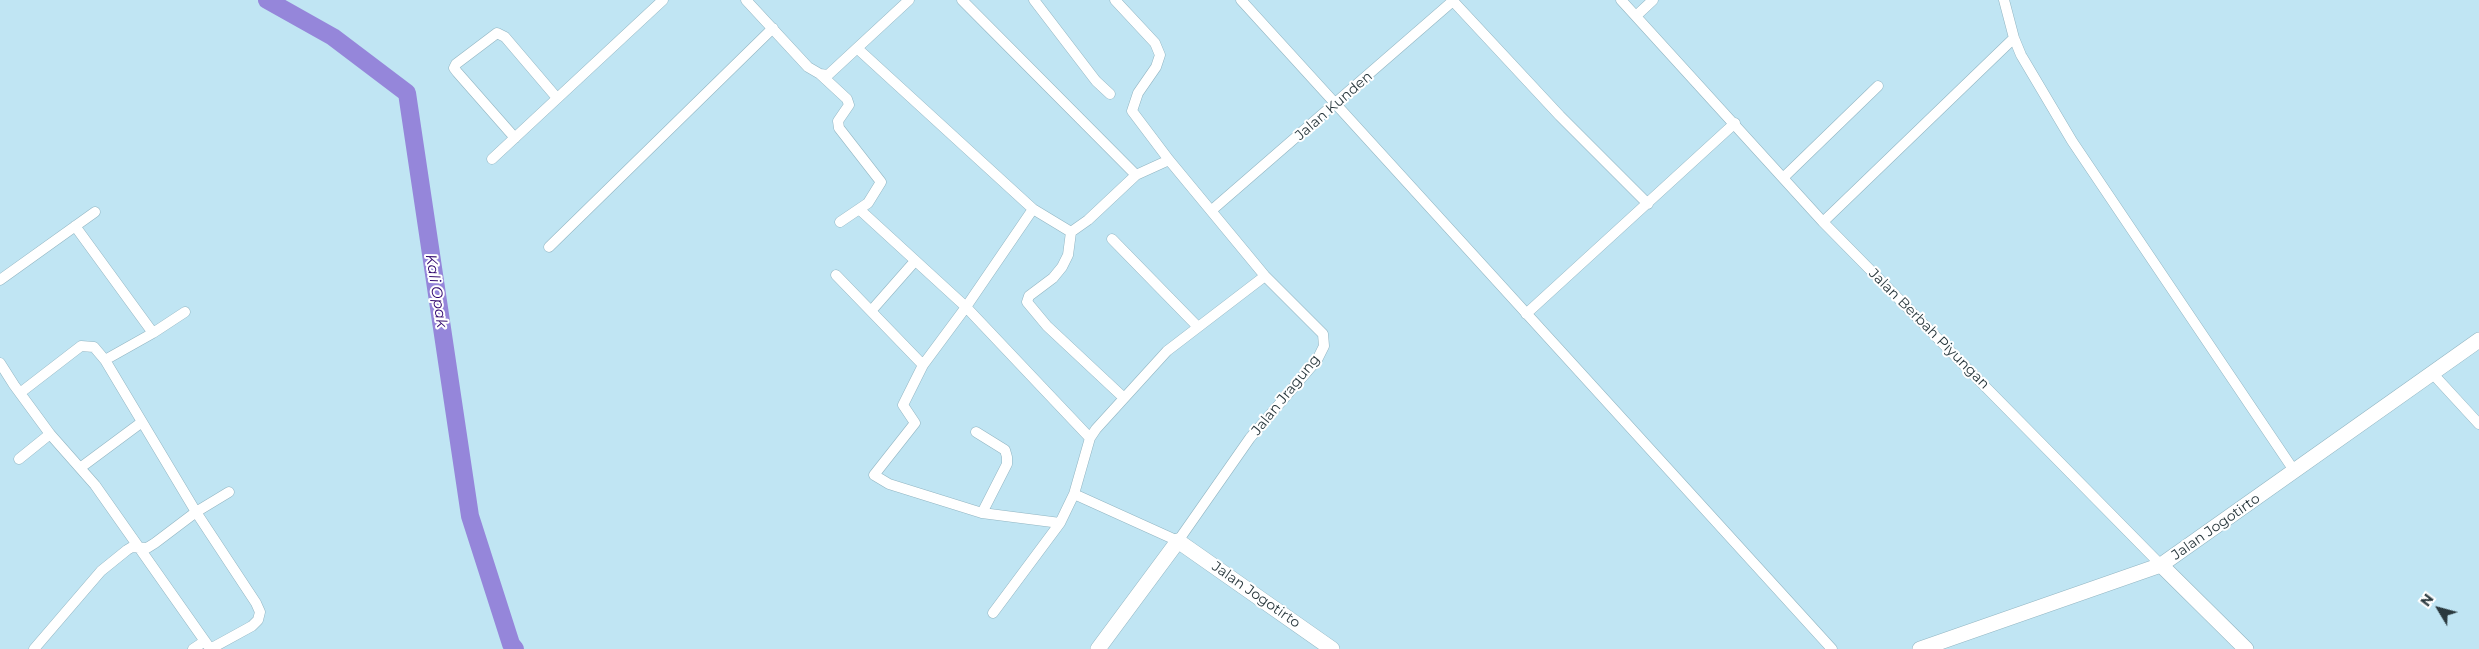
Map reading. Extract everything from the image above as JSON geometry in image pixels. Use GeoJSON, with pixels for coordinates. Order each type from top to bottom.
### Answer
{"type":"FeatureCollection","features":[{"type":"Feature","properties":{"kind":"street"},"geometry":{"type":"LineString","coordinates":[[492,159],[662,0]]}},
{"type":"Feature","properties":{"kind":"street"},"geometry":{"type":"LineString","coordinates":[[746,0],[808,67],[820,74],[847,99],[849,105],[838,121],[840,128],[881,182],[868,203],[840,222]]}},
{"type":"Feature","properties":{"kind":"street"},"geometry":{"type":"LineString","coordinates":[[820,74],[828,75],[910,0]]}},
{"type":"Feature","properties":{"kind":"street"},"geometry":{"type":"LineString","coordinates":[[962,0],[1136,174]]}},
{"type":"Feature","properties":{"kind":"street"},"geometry":{"type":"LineString","coordinates":[[1034,0],[1096,81],[1110,94]]}},
{"type":"Feature","properties":{"kind":"street","name":"Jalan Jragung"},"geometry":{"type":"LineString","coordinates":[[1115,0],[1155,43],[1160,55],[1156,67],[1138,93],[1132,111],[1169,160],[1265,276],[1323,334],[1324,346],[1317,360],[1254,433],[1178,541]]}},
{"type":"Feature","properties":{"kind":"street"},"geometry":{"type":"LineString","coordinates":[[1241,0],[1832,649]]}},
{"type":"Feature","properties":{"kind":"street"},"geometry":{"type":"LineString","coordinates":[[1454,0],[1560,116],[1648,204]]}},
{"type":"Feature","properties":{"kind":"street","name":"Jalan Kunden"},"geometry":{"type":"LineString","coordinates":[[1212,210],[1336,105],[1454,0]]}},
{"type":"Feature","properties":{"kind":"street","name":"Jalan Berbah Piyungan"},"geometry":{"type":"LineString","coordinates":[[1621,0],[1735,123],[1823,222],[2246,649]]}},
{"type":"Feature","properties":{"kind":"street"},"geometry":{"type":"LineString","coordinates":[[1636,16],[1653,0]]}},
{"type":"Feature","properties":{"kind":"street"},"geometry":{"type":"LineString","coordinates":[[2004,0],[2014,38],[2021,55],[2072,141],[2295,472]]}},
{"type":"Feature","properties":{"kind":"street"},"geometry":{"type":"LineString","coordinates":[[549,247],[773,28]]}},
{"type":"Feature","properties":{"kind":"street"},"geometry":{"type":"LineString","coordinates":[[515,138],[457,72],[454,68],[456,64],[496,33],[505,37],[557,98]]}},
{"type":"Feature","properties":{"kind":"street"},"geometry":{"type":"LineString","coordinates":[[1823,222],[2014,38]]}},
{"type":"Feature","properties":{"kind":"street"},"geometry":{"type":"LineString","coordinates":[[858,48],[1033,209],[1071,232]]}},
{"type":"Feature","properties":{"kind":"street"},"geometry":{"type":"LineString","coordinates":[[1783,178],[1878,86]]}},
{"type":"Feature","properties":{"kind":"street"},"geometry":{"type":"LineString","coordinates":[[1526,314],[1735,123]]}},
{"type":"Feature","properties":{"kind":"street"},"geometry":{"type":"LineString","coordinates":[[1124,398],[1047,326],[1026,302],[1029,296],[1053,278],[1062,267],[1068,255],[1071,232],[1136,174],[1169,160]]}},
{"type":"Feature","properties":{"kind":"street"},"geometry":{"type":"LineString","coordinates":[[858,209],[966,308],[1090,438]]}},
{"type":"Feature","properties":{"kind":"street"},"geometry":{"type":"LineString","coordinates":[[1033,209],[966,308],[923,365],[903,405],[915,423],[874,475],[890,484],[982,513],[1060,523]]}},
{"type":"Feature","properties":{"kind":"street"},"geometry":{"type":"LineString","coordinates":[[0,280],[95,212]]}},
{"type":"Feature","properties":{"kind":"street"},"geometry":{"type":"LineString","coordinates":[[75,226],[152,333]]}},
{"type":"Feature","properties":{"kind":"street"},"geometry":{"type":"LineString","coordinates":[[1112,239],[1198,327]]}},
{"type":"Feature","properties":{"kind":"street"},"geometry":{"type":"LineString","coordinates":[[871,311],[915,261]]}},
{"type":"Feature","properties":{"kind":"street"},"geometry":{"type":"LineString","coordinates":[[836,275],[923,365]]}},
{"type":"Feature","properties":{"kind":"street"},"geometry":{"type":"LineString","coordinates":[[993,613],[1060,523],[1074,494],[1090,438],[1167,351],[1265,276]]}},
{"type":"Feature","properties":{"kind":"street"},"geometry":{"type":"LineString","coordinates":[[105,360],[185,312]]}},
{"type":"Feature","properties":{"kind":"street","name":"Jalan Jogotirto"},"geometry":{"type":"LineString","coordinates":[[1920,649],[2161,565],[2479,340]]}},
{"type":"Feature","properties":{"kind":"street"},"geometry":{"type":"LineString","coordinates":[[0,363],[20,393],[50,434],[95,485],[208,647],[212,648],[252,626],[258,620],[260,612],[256,603],[196,512],[105,360],[94,347],[87,344],[81,346],[20,393]]}},
{"type":"Feature","properties":{"kind":"street"},"geometry":{"type":"LineString","coordinates":[[2433,374],[2479,424]]}},
{"type":"Feature","properties":{"kind":"street"},"geometry":{"type":"LineString","coordinates":[[80,468],[142,422]]}},
{"type":"Feature","properties":{"kind":"street"},"geometry":{"type":"LineString","coordinates":[[976,432],[1005,450],[1007,457],[1007,464],[982,513]]}},
{"type":"Feature","properties":{"kind":"street"},"geometry":{"type":"LineString","coordinates":[[19,459],[50,434]]}},
{"type":"Feature","properties":{"kind":"street"},"geometry":{"type":"LineString","coordinates":[[34,649],[101,571],[132,547],[140,548],[155,543],[196,512],[229,492]]}},
{"type":"Feature","properties":{"kind":"street"},"geometry":{"type":"LineString","coordinates":[[1074,494],[1178,541],[1098,649]]}},
{"type":"Feature","properties":{"kind":"street","name":"Jalan Jogotirto"},"geometry":{"type":"LineString","coordinates":[[1178,541],[1332,649]]}},
{"type":"Feature","properties":{"kind":"street"},"geometry":{"type":"LineString","coordinates":[[193,649],[205,641]]}},
{"type":"Feature","properties":{"kind":"waterway","name":"Kali Opak"},"geometry":{"type":"LineString","coordinates":[[267,0],[333,37],[407,93],[470,516],[511,644],[515,649]]}}]}
